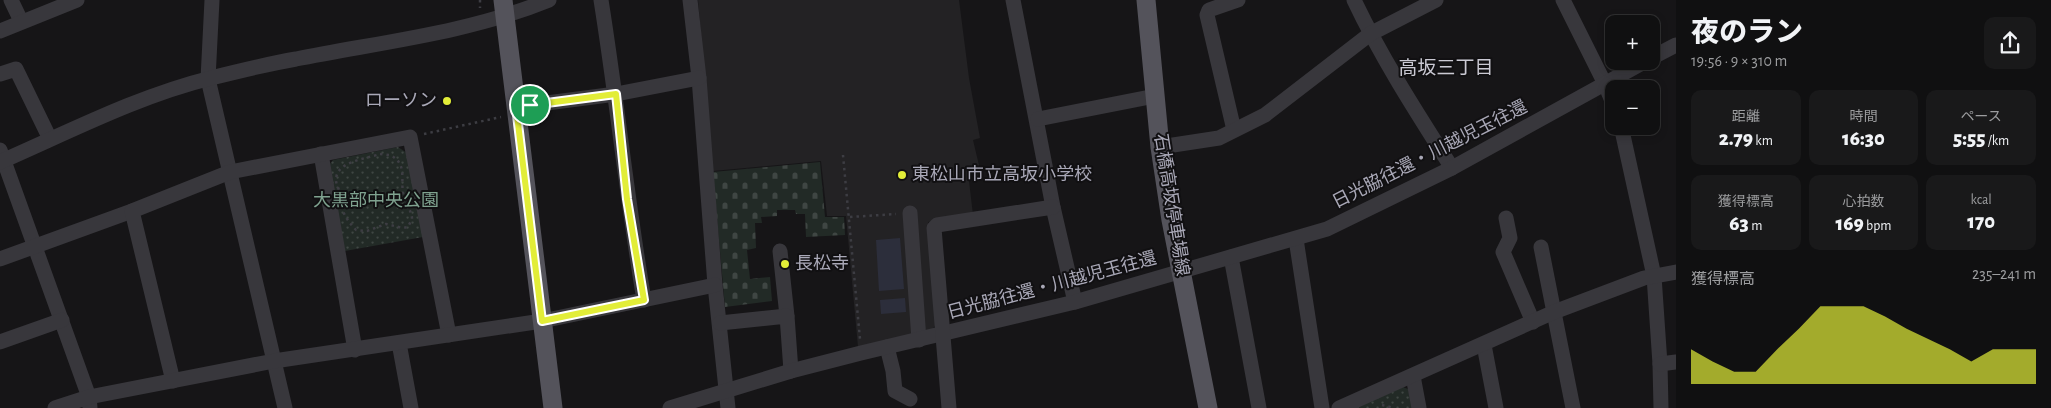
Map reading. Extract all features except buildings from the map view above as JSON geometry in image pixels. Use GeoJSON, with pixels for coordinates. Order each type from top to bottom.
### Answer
{"type":"FeatureCollection","features":[{"type":"Feature","properties":{"kind":"main road","name":"石橋高坂停車場線"},"geometry":{"type":"LineString","coordinates":[[1146,0],[1160,147],[1180,270],[1208,408]]}},
{"type":"Feature","properties":{"kind":"main road"},"geometry":{"type":"LineString","coordinates":[[504,8],[510,112],[542,321],[553,408]]}},
{"type":"Feature","properties":{"kind":"street"},"geometry":{"type":"LineString","coordinates":[[12,0],[21,21]]}},
{"type":"Feature","properties":{"kind":"street"},"geometry":{"type":"LineString","coordinates":[[0,31],[77,0]]}},
{"type":"Feature","properties":{"kind":"street"},"geometry":{"type":"LineString","coordinates":[[212,0],[208,79],[285,408]]}},
{"type":"Feature","properties":{"kind":"street"},"geometry":{"type":"LineString","coordinates":[[90,402],[36,246],[2,157],[155,97],[208,79],[296,59],[453,30],[504,8],[549,0]]}},
{"type":"Feature","properties":{"kind":"street"},"geometry":{"type":"LineString","coordinates":[[601,0],[616,94],[627,199],[644,300]]}},
{"type":"Feature","properties":{"kind":"street"},"geometry":{"type":"LineString","coordinates":[[690,0],[699,78],[714,285],[720,323],[728,408]]}},
{"type":"Feature","properties":{"kind":"street"},"geometry":{"type":"LineString","coordinates":[[1013,0],[1038,119],[1053,207],[1075,302]]}},
{"type":"Feature","properties":{"kind":"street"},"geometry":{"type":"LineString","coordinates":[[1234,130],[1207,15],[1209,10],[1238,0]]}},
{"type":"Feature","properties":{"kind":"street"},"geometry":{"type":"LineString","coordinates":[[1354,0],[1370,34],[1452,168]]}},
{"type":"Feature","properties":{"kind":"street"},"geometry":{"type":"LineString","coordinates":[[1160,147],[1219,138],[1265,115],[1370,34],[1436,0]]}},
{"type":"Feature","properties":{"kind":"street"},"geometry":{"type":"LineString","coordinates":[[1563,0],[1605,84]]}},
{"type":"Feature","properties":{"kind":"street","name":"日光脇往還・川越児玉往還"},"geometry":{"type":"LineString","coordinates":[[1660,53],[1676,45]]}},
{"type":"Feature","properties":{"kind":"street"},"geometry":{"type":"LineString","coordinates":[[0,74],[16,69],[50,139]]}},
{"type":"Feature","properties":{"kind":"street","name":"日光脇往還・川越児玉往還"},"geometry":{"type":"LineString","coordinates":[[1612,80],[1629,70]]}},
{"type":"Feature","properties":{"kind":"street"},"geometry":{"type":"LineString","coordinates":[[510,112],[699,78]]}},
{"type":"Feature","properties":{"kind":"street","name":"日光脇往還・川越児玉往還"},"geometry":{"type":"LineString","coordinates":[[670,408],[861,352],[941,335],[1075,302],[1180,270],[1296,239],[1344,222],[1452,168],[1605,84]]}},
{"type":"Feature","properties":{"kind":"street"},"geometry":{"type":"LineString","coordinates":[[1038,119],[1155,96]]}},
{"type":"Feature","properties":{"kind":"street"},"geometry":{"type":"LineString","coordinates":[[1623,135],[1654,276],[1661,408]]}},
{"type":"Feature","properties":{"kind":"street"},"geometry":{"type":"LineString","coordinates":[[0,259],[132,211],[230,172],[410,137],[449,335]]}},
{"type":"Feature","properties":{"kind":"street"},"geometry":{"type":"LineString","coordinates":[[321,154],[356,350]]}},
{"type":"Feature","properties":{"kind":"street"},"geometry":{"type":"LineString","coordinates":[[949,408],[941,335],[934,228],[937,225],[1053,207]]}},
{"type":"Feature","properties":{"kind":"street"},"geometry":{"type":"LineString","coordinates":[[132,211],[173,382]]}},
{"type":"Feature","properties":{"kind":"street"},"geometry":{"type":"LineString","coordinates":[[910,213],[919,340]]}},
{"type":"Feature","properties":{"kind":"street"},"geometry":{"type":"LineString","coordinates":[[1506,218],[1510,238],[1503,252],[1533,322]]}},
{"type":"Feature","properties":{"kind":"street"},"geometry":{"type":"LineString","coordinates":[[1296,239],[1322,408]]}},
{"type":"Feature","properties":{"kind":"street"},"geometry":{"type":"LineString","coordinates":[[1541,247],[1573,408]]}},
{"type":"Feature","properties":{"kind":"street"},"geometry":{"type":"LineString","coordinates":[[780,252],[791,371]]}},
{"type":"Feature","properties":{"kind":"street"},"geometry":{"type":"LineString","coordinates":[[1231,257],[1258,408]]}},
{"type":"Feature","properties":{"kind":"street"},"geometry":{"type":"LineString","coordinates":[[1339,408],[1484,345],[1554,312],[1654,276],[1676,272]]}},
{"type":"Feature","properties":{"kind":"street"},"geometry":{"type":"LineString","coordinates":[[55,408],[274,361],[542,321],[714,285]]}},
{"type":"Feature","properties":{"kind":"street"},"geometry":{"type":"LineString","coordinates":[[720,323],[787,316]]}},
{"type":"Feature","properties":{"kind":"street"},"geometry":{"type":"LineString","coordinates":[[0,342],[62,320]]}},
{"type":"Feature","properties":{"kind":"street"},"geometry":{"type":"LineString","coordinates":[[399,343],[411,408]]}},
{"type":"Feature","properties":{"kind":"street"},"geometry":{"type":"LineString","coordinates":[[1484,345],[1496,408]]}},
{"type":"Feature","properties":{"kind":"street"},"geometry":{"type":"LineString","coordinates":[[886,347],[893,371],[895,391],[910,399]]}},
{"type":"Feature","properties":{"kind":"street"},"geometry":{"type":"LineString","coordinates":[[1660,364],[1676,362]]}},
{"type":"Feature","properties":{"kind":"street"},"geometry":{"type":"LineString","coordinates":[[1413,376],[1419,408]]}},
{"type":"Feature","properties":{"kind":"path"},"geometry":{"type":"LineString","coordinates":[[480,0],[480,8]]}},
{"type":"Feature","properties":{"kind":"path"},"geometry":{"type":"LineString","coordinates":[[410,137],[510,112]]}},
{"type":"Feature","properties":{"kind":"path"},"geometry":{"type":"LineString","coordinates":[[380,154],[390,155],[399,163],[404,176],[404,197],[412,214],[408,227],[398,228],[386,224],[361,231],[356,230],[349,224],[340,205],[340,194],[336,180],[341,167],[380,154]]}},
{"type":"Feature","properties":{"kind":"path"},"geometry":{"type":"LineString","coordinates":[[843,155],[861,352]]}},
{"type":"Feature","properties":{"kind":"path"},"geometry":{"type":"LineString","coordinates":[[850,217],[910,213]]}},
{"type":"Feature","properties":{"kind":"shaded area","name":"東松山市立高坂小学校"},"geometry":{"type":"Polygon","coordinates":[[[698,0],[959,0],[969,78],[980,138],[973,140],[982,178],[969,181],[973,215],[928,222],[937,323],[932,330],[858,347],[846,216],[827,216],[821,161],[713,171],[698,0]]]}},
{"type":"Feature","properties":{"kind":"green space","name":"大黒部中央公園"},"geometry":{"type":"Polygon","coordinates":[[[398,147],[407,153],[423,237],[345,251],[329,165],[333,160],[398,147]]]}},
{"type":"Feature","properties":{"kind":"green space"},"geometry":{"type":"Polygon","coordinates":[[[820,162],[825,217],[844,217],[845,235],[806,237],[805,214],[796,214],[795,210],[777,210],[777,216],[761,217],[762,223],[755,223],[756,248],[747,250],[750,279],[770,277],[772,301],[725,307],[713,172],[820,162]]]}},
{"type":"Feature","properties":{"kind":"green space"},"geometry":{"type":"Polygon","coordinates":[[[1403,387],[1410,390],[1413,408],[1355,408],[1403,387]]]}},
{"type":"Feature","properties":{"kind":"water"},"geometry":{"type":"Polygon","coordinates":[[[900,238],[904,289],[879,291],[876,240],[900,238]]]}},
{"type":"Feature","properties":{"kind":"water"},"geometry":{"type":"Polygon","coordinates":[[[905,298],[906,312],[881,314],[880,300],[905,298]]]}},
{"type":"Feature","properties":{"kind":"place","name":"ローソン"},"geometry":{"type":"Point","coordinates":[447,101]}},
{"type":"Feature","properties":{"kind":"place","name":"東松山市立高坂小学校"},"geometry":{"type":"Point","coordinates":[902,175]}},
{"type":"Feature","properties":{"kind":"place","name":"長松寺"},"geometry":{"type":"Point","coordinates":[785,264]}},
{"type":"Feature","properties":{"kind":"district","name":"高坂三丁目"},"geometry":{"type":"Point","coordinates":[1446,68]}},
{"type":"Feature","properties":{"kind":"route"},"geometry":{"type":"LineString","coordinates":[[616,94],[627,199],[644,300],[542,321],[516,107],[530,105],[616,94]]}}]}
